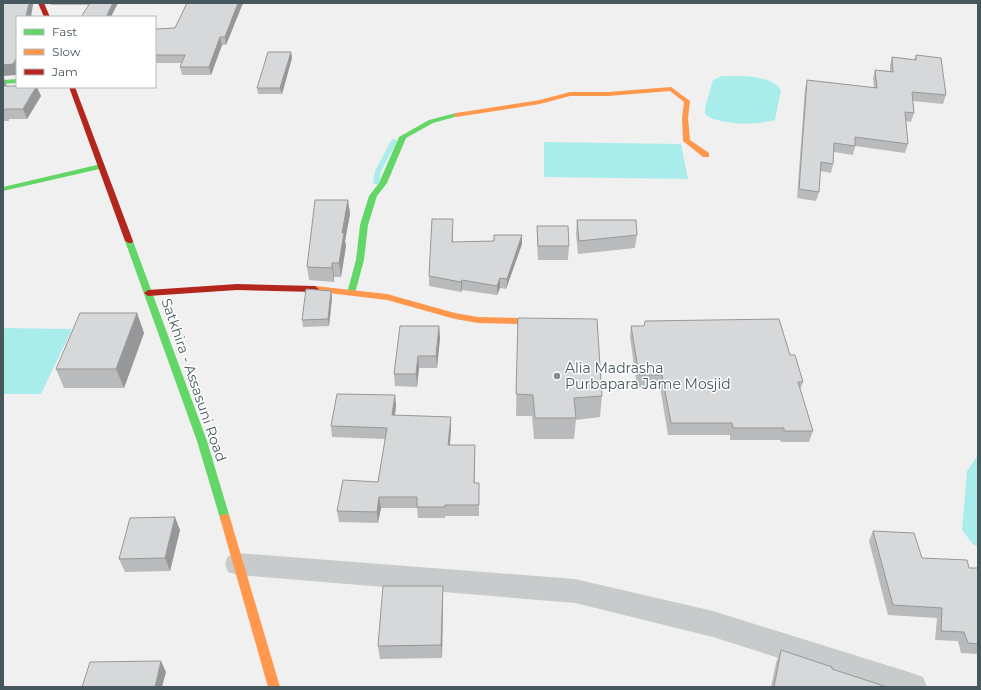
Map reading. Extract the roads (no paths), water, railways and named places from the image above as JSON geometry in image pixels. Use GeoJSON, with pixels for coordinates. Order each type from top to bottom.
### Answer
{"type":"FeatureCollection","features":[{"type":"Feature","properties":{"kind":"main road"},"geometry":{"type":"LineString","coordinates":[[42,3],[47,16]]}},
{"type":"Feature","properties":{"kind":"main road"},"geometry":{"type":"LineString","coordinates":[[3,82],[16,81]]}},
{"type":"Feature","properties":{"kind":"main road","name":"Satkhira - Assasuni Road"},"geometry":{"type":"LineString","coordinates":[[72,88],[202,441],[274,687]]}},
{"type":"Feature","properties":{"kind":"main road"},"geometry":{"type":"LineString","coordinates":[[351,293],[360,260],[364,226],[373,196],[383,183],[390,163],[403,137],[431,121],[469,112],[540,102],[570,94],[608,94],[671,89],[687,101],[684,118],[687,141],[706,155]]}},
{"type":"Feature","properties":{"kind":"main road"},"geometry":{"type":"LineString","coordinates":[[3,189],[101,166]]}},
{"type":"Feature","properties":{"kind":"main road"},"geometry":{"type":"LineString","coordinates":[[148,293],[191,288],[290,288],[388,297],[478,320],[518,321]]}},
{"type":"Feature","properties":{"kind":"street"},"geometry":{"type":"LineString","coordinates":[[238,564],[575,591],[713,624],[912,687]]}},
{"type":"Feature","properties":{"kind":"water"},"geometry":{"type":"Polygon","coordinates":[[[722,76],[754,77],[769,81],[776,85],[781,90],[775,120],[759,123],[739,123],[719,121],[705,114],[705,108],[713,80],[722,76]]]}},
{"type":"Feature","properties":{"kind":"water"},"geometry":{"type":"Polygon","coordinates":[[[544,142],[681,144],[688,179],[544,177],[544,142]]]}},
{"type":"Feature","properties":{"kind":"water"},"geometry":{"type":"Polygon","coordinates":[[[3,328],[72,329],[41,394],[3,394],[3,328]]]}},
{"type":"Feature","properties":{"kind":"water"},"geometry":{"type":"Polygon","coordinates":[[[978,455],[978,547],[973,544],[962,530],[967,471],[978,455]]]}},
{"type":"Feature","properties":{"kind":"waterway"},"geometry":{"type":"LineString","coordinates":[[376,183],[378,171],[394,141]]}},
{"type":"Feature","properties":{"kind":"place","name":"Alia Madrasha Purbapara Jame Mosjid"},"geometry":{"type":"Point","coordinates":[557,376]}}]}
